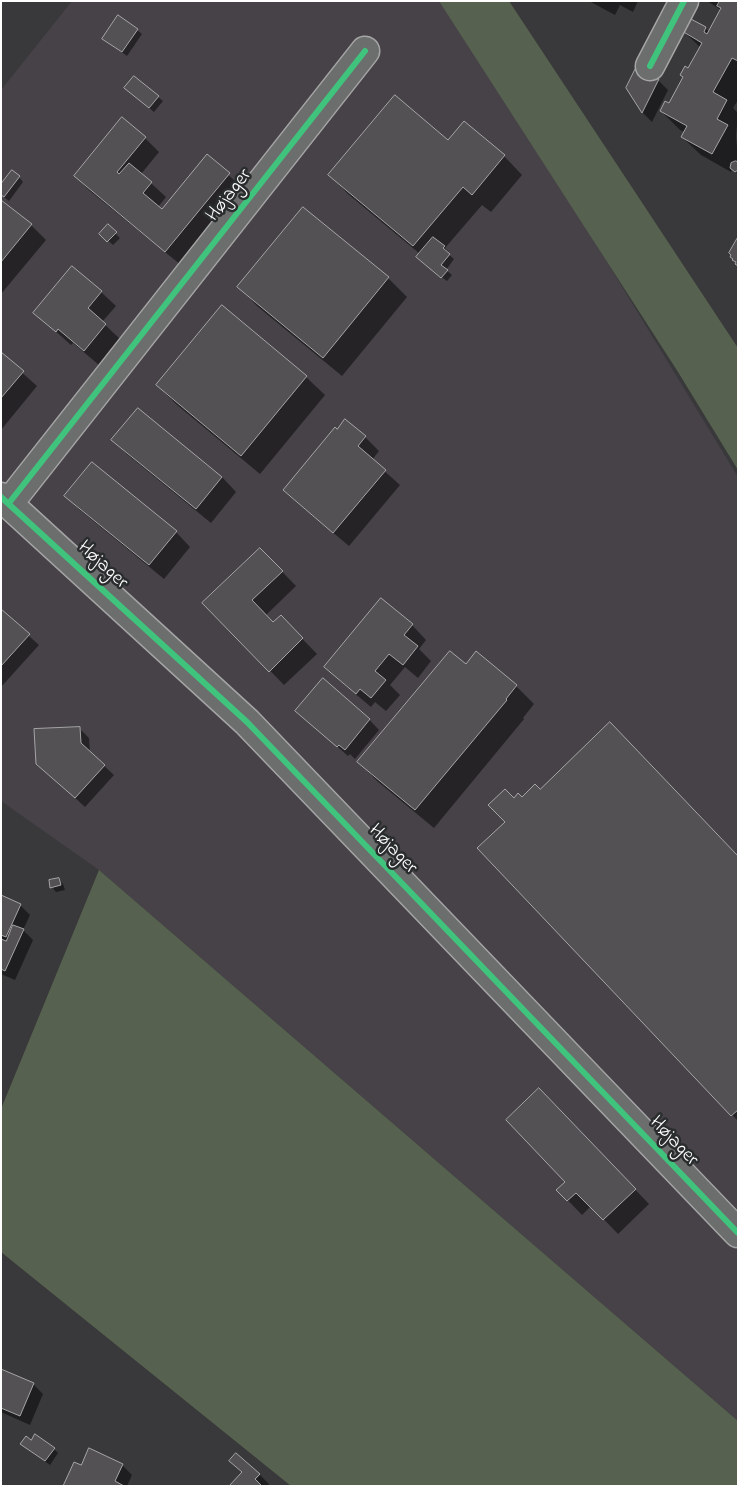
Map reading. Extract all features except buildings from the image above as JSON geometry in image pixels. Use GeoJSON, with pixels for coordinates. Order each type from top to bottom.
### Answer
{"type":"FeatureCollection","features":[{"type":"Feature","properties":{"kind":"street"},"geometry":{"type":"LineString","coordinates":[[650,66],[684,1]]}},
{"type":"Feature","properties":{"kind":"street","name":"Højager"},"geometry":{"type":"LineString","coordinates":[[365,51],[5,500],[247,722],[738,1233]]}},
{"type":"Feature","properties":{"kind":"shaded area"},"geometry":{"type":"Polygon","coordinates":[[[72,1],[448,1],[738,477],[738,1421],[99,870],[1,801],[1,90],[72,1]]]}},
{"type":"Feature","properties":{"kind":"green space"},"geometry":{"type":"Polygon","coordinates":[[[439,1],[509,1],[738,348],[738,470],[678,372],[439,1]]]}},
{"type":"Feature","properties":{"kind":"green space"},"geometry":{"type":"Polygon","coordinates":[[[99,870],[738,1421],[738,1486],[291,1486],[1,1252],[1,1109],[99,870]]]}},
{"type":"Feature","properties":{"kind":"cycle path"},"geometry":{"type":"LineString","coordinates":[[650,66],[684,1]]}},
{"type":"Feature","properties":{"kind":"cycle path"},"geometry":{"type":"LineString","coordinates":[[9,503],[365,51]]}},
{"type":"Feature","properties":{"kind":"cycle path"},"geometry":{"type":"LineString","coordinates":[[1,497],[247,722],[738,1233]]}}]}
